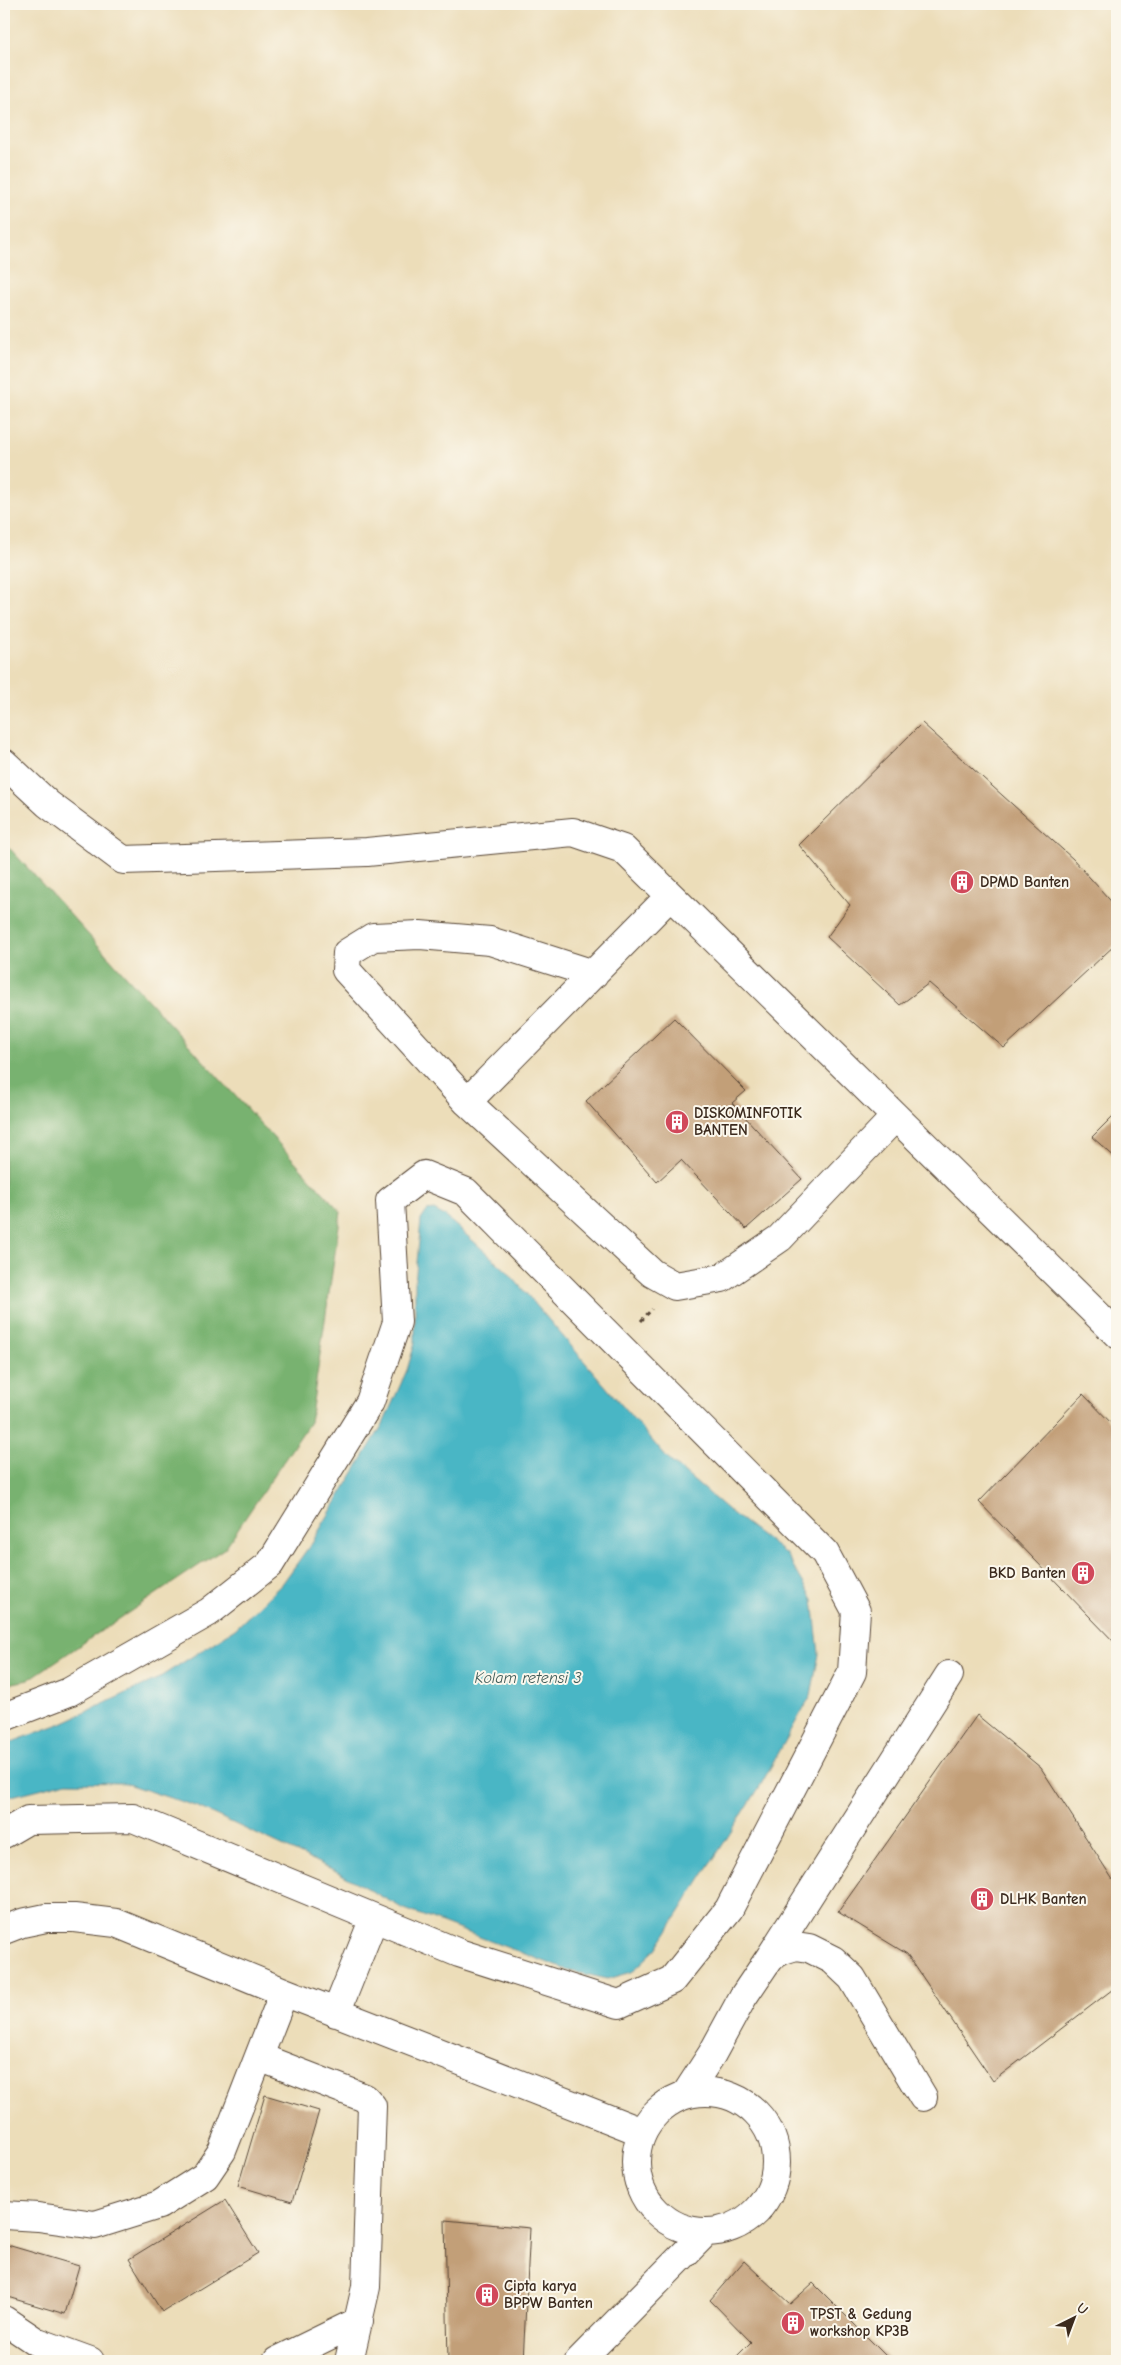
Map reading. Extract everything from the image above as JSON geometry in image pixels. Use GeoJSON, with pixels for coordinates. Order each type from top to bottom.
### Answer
{"type":"FeatureCollection","features":[{"type":"Feature","properties":{"kind":"street"},"geometry":{"type":"LineString","coordinates":[[4,763],[48,804],[123,860],[367,852],[573,832],[623,850],[1117,1334]]}},
{"type":"Feature","properties":{"kind":"street"},"geometry":{"type":"LineString","coordinates":[[467,1102],[670,896]]}},
{"type":"Feature","properties":{"kind":"street"},"geometry":{"type":"LineString","coordinates":[[594,974],[490,941],[437,936],[372,937],[347,952],[346,970],[467,1102],[652,1273],[675,1286],[722,1278],[780,1238],[896,1117]]}},
{"type":"Feature","properties":{"kind":"street"},"geometry":{"type":"LineString","coordinates":[[4,1717],[69,1692],[209,1612],[270,1564],[370,1402],[398,1322],[390,1200],[424,1175],[466,1192],[619,1344],[825,1553],[856,1611],[852,1672],[728,1909],[672,1980],[619,2004],[459,1953],[133,1818],[28,1820],[4,1834]]}},
{"type":"Feature","properties":{"kind":"street"},"geometry":{"type":"LineString","coordinates":[[686,2094],[712,2054],[743,1997],[949,1675]]}},
{"type":"Feature","properties":{"kind":"street"},"geometry":{"type":"LineString","coordinates":[[4,1930],[22,1922],[46,1918],[74,1918],[116,1923],[284,1992],[642,2132]]}},
{"type":"Feature","properties":{"kind":"street"},"geometry":{"type":"LineString","coordinates":[[336,2012],[374,1918]]}},
{"type":"Feature","properties":{"kind":"street"},"geometry":{"type":"LineString","coordinates":[[770,1956],[796,1946],[809,1948],[833,1960],[852,1978],[923,2097]]}},
{"type":"Feature","properties":{"kind":"street"},"geometry":{"type":"LineString","coordinates":[[4,2215],[38,2217],[95,2225],[159,2205],[204,2176],[222,2152],[284,1992]]}},
{"type":"Feature","properties":{"kind":"street"},"geometry":{"type":"LineString","coordinates":[[259,2057],[365,2098],[372,2106],[366,2287],[349,2361]]}},
{"type":"Feature","properties":{"kind":"street"},"geometry":{"type":"LineString","coordinates":[[706,2091],[719,2093],[744,2103],[759,2116],[770,2133],[776,2152],[776,2172],[770,2192],[759,2208],[738,2224],[726,2230],[706,2232],[686,2230],[668,2221],[652,2208],[641,2191],[636,2172],[636,2152],[642,2132],[652,2116],[668,2102],[686,2094],[706,2091]]}},
{"type":"Feature","properties":{"kind":"street"},"geometry":{"type":"LineString","coordinates":[[579,2361],[706,2232]]}},
{"type":"Feature","properties":{"kind":"street"},"geometry":{"type":"LineString","coordinates":[[4,2320],[34,2341],[90,2361]]}},
{"type":"Feature","properties":{"kind":"street"},"geometry":{"type":"LineString","coordinates":[[278,2361],[359,2320]]}},
{"type":"Feature","properties":{"kind":"path"},"geometry":{"type":"LineString","coordinates":[[619,1344],[675,1286]]}},
{"type":"Feature","properties":{"kind":"green space"},"geometry":{"type":"Polygon","coordinates":[[[4,842],[341,1212],[310,1422],[225,1548],[28,1680],[4,1685],[4,842]]]}},
{"type":"Feature","properties":{"kind":"water","name":"Kolam retensi 3"},"geometry":{"type":"Polygon","coordinates":[[[434,1210],[445,1216],[507,1271],[667,1458],[728,1510],[786,1554],[813,1599],[819,1654],[811,1695],[759,1788],[656,1949],[632,1972],[608,1979],[570,1971],[402,1908],[334,1870],[198,1807],[124,1783],[67,1782],[4,1798],[4,1745],[62,1723],[157,1679],[235,1629],[282,1584],[311,1544],[383,1424],[407,1370],[415,1343],[415,1283],[421,1220],[427,1211],[434,1210]]]}},
{"type":"Feature","properties":{"kind":"building","name":"DPMD Banten"},"geometry":{"type":"Polygon","coordinates":[[[922,723],[1073,859],[1117,908],[1117,943],[1004,1048],[929,983],[900,1005],[827,937],[850,905],[799,845],[922,723]]]}},
{"type":"Feature","properties":{"kind":"building","name":"DISKOMINFOTIK BANTEN"},"geometry":{"type":"Polygon","coordinates":[[[674,1018],[746,1091],[732,1103],[802,1179],[746,1229],[681,1160],[657,1182],[586,1101],[674,1018]]]}},
{"type":"Feature","properties":{"kind":"building"},"geometry":{"type":"Polygon","coordinates":[[[1117,1112],[1117,1159],[1092,1137],[1117,1112]]]}},
{"type":"Feature","properties":{"kind":"building","name":"BKD Banten"},"geometry":{"type":"Polygon","coordinates":[[[1083,1394],[1117,1429],[1117,1645],[979,1502],[1083,1394]]]}},
{"type":"Feature","properties":{"kind":"building","name":"DLHK Banten"},"geometry":{"type":"Polygon","coordinates":[[[977,1715],[1041,1768],[1117,1886],[1117,1986],[993,2081],[907,1954],[838,1912],[977,1715]]]}},
{"type":"Feature","properties":{"kind":"building"},"geometry":{"type":"Polygon","coordinates":[[[265,2095],[319,2111],[292,2202],[238,2186],[265,2095]]]}},
{"type":"Feature","properties":{"kind":"building"},"geometry":{"type":"Polygon","coordinates":[[[225,2200],[258,2253],[162,2312],[129,2259],[225,2200]]]}},
{"type":"Feature","properties":{"kind":"building","name":"Cipta karya BPPW Banten"},"geometry":{"type":"Polygon","coordinates":[[[445,2220],[530,2228],[523,2361],[448,2361],[445,2220]]]}},
{"type":"Feature","properties":{"kind":"building"},"geometry":{"type":"Polygon","coordinates":[[[4,2244],[79,2266],[65,2314],[4,2296],[4,2244]]]}},
{"type":"Feature","properties":{"kind":"building","name":"TPST & Gedung workshop KP3B"},"geometry":{"type":"Polygon","coordinates":[[[744,2261],[790,2304],[813,2283],[891,2361],[733,2360],[751,2342],[710,2300],[744,2261]]]}},
{"type":"Feature","properties":{"kind":"place","name":"DPMD Banten"},"geometry":{"type":"Point","coordinates":[962,882]}},
{"type":"Feature","properties":{"kind":"place","name":"DISKOMINFOTIK BANTEN"},"geometry":{"type":"Point","coordinates":[677,1122]}},
{"type":"Feature","properties":{"kind":"place","name":"BKD Banten"},"geometry":{"type":"Point","coordinates":[1083,1573]}},
{"type":"Feature","properties":{"kind":"place","name":"DLHK Banten"},"geometry":{"type":"Point","coordinates":[982,1899]}},
{"type":"Feature","properties":{"kind":"place","name":"Cipta karya BPPW Banten"},"geometry":{"type":"Point","coordinates":[487,2295]}},
{"type":"Feature","properties":{"kind":"place","name":"TPST & Gedung workshop KP3B"},"geometry":{"type":"Point","coordinates":[793,2323]}}]}
